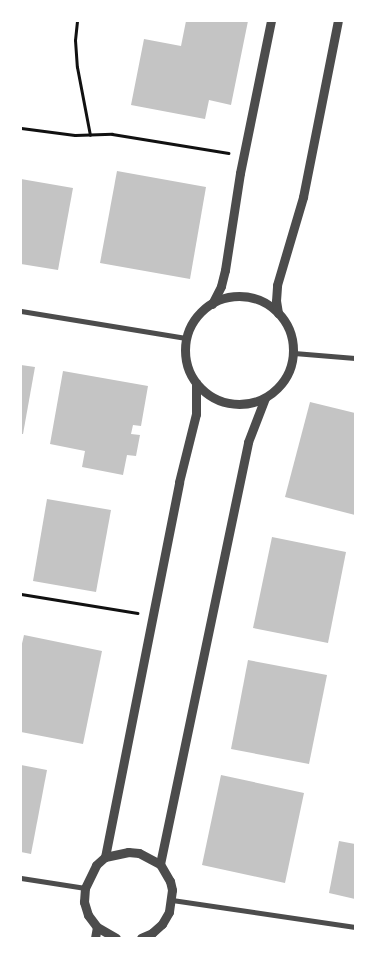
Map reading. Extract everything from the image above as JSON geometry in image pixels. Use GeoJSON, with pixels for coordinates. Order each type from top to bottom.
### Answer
{"type":"FeatureCollection","features":[{"type":"Feature","properties":{"kind":"street"},"geometry":{"type":"LineString","coordinates":[[212,304],[221,286],[225,270],[244,155],[270,21]]}},
{"type":"Feature","properties":{"kind":"street"},"geometry":{"type":"LineString","coordinates":[[278,313],[276,301],[277,285],[303,198],[338,21]]}},
{"type":"Feature","properties":{"kind":"street"},"geometry":{"type":"LineString","coordinates":[[246,297],[267,304],[278,313],[287,324],[292,338],[294,353],[290,370],[280,386],[266,398],[251,403],[228,402],[207,394],[196,383],[188,369],[185,354],[186,338],[192,324],[200,313],[212,304],[225,298],[246,297]]}},
{"type":"Feature","properties":{"kind":"street"},"geometry":{"type":"LineString","coordinates":[[21,311],[186,338]]}},
{"type":"Feature","properties":{"kind":"street"},"geometry":{"type":"LineString","coordinates":[[294,353],[355,358]]}},
{"type":"Feature","properties":{"kind":"street"},"geometry":{"type":"LineString","coordinates":[[105,858],[179,482],[196,414],[196,383]]}},
{"type":"Feature","properties":{"kind":"street"},"geometry":{"type":"LineString","coordinates":[[160,864],[238,498],[248,442],[266,398]]}},
{"type":"Feature","properties":{"kind":"street"},"geometry":{"type":"LineString","coordinates":[[116,938],[97,927],[88,915],[84,902],[84,888],[96,865],[105,858],[116,853],[134,852],[160,864],[170,881],[172,900],[169,912],[162,924],[152,933],[141,938]]}},
{"type":"Feature","properties":{"kind":"street"},"geometry":{"type":"LineString","coordinates":[[21,878],[84,888]]}},
{"type":"Feature","properties":{"kind":"street"},"geometry":{"type":"LineString","coordinates":[[172,900],[355,928]]}},
{"type":"Feature","properties":{"kind":"street"},"geometry":{"type":"LineString","coordinates":[[95,938],[97,927]]}},
{"type":"Feature","properties":{"kind":"path"},"geometry":{"type":"LineString","coordinates":[[77,21],[75,40],[77,67],[90,135]]}},
{"type":"Feature","properties":{"kind":"path"},"geometry":{"type":"LineString","coordinates":[[21,128],[44,133],[112,134],[244,155]]}},
{"type":"Feature","properties":{"kind":"path"},"geometry":{"type":"LineString","coordinates":[[21,594],[152,616]]}},
{"type":"Feature","properties":{"kind":"building"},"geometry":{"type":"Polygon","coordinates":[[[186,21],[248,21],[231,105],[209,100],[205,119],[131,105],[144,39],[181,46],[186,21]]]}},
{"type":"Feature","properties":{"kind":"building"},"geometry":{"type":"Polygon","coordinates":[[[117,171],[206,187],[190,279],[100,263],[117,171]]]}},
{"type":"Feature","properties":{"kind":"building"},"geometry":{"type":"Polygon","coordinates":[[[21,179],[73,188],[58,270],[21,264],[21,179]]]}},
{"type":"Feature","properties":{"kind":"building"},"geometry":{"type":"Polygon","coordinates":[[[21,365],[35,367],[23,434],[21,434],[21,365]]]}},
{"type":"Feature","properties":{"kind":"building"},"geometry":{"type":"Polygon","coordinates":[[[63,371],[148,386],[141,426],[133,425],[131,434],[140,435],[136,456],[127,455],[123,475],[82,467],[85,451],[50,444],[63,371]]]}},
{"type":"Feature","properties":{"kind":"building"},"geometry":{"type":"Polygon","coordinates":[[[310,402],[355,413],[355,515],[285,497],[310,402]]]}},
{"type":"Feature","properties":{"kind":"building"},"geometry":{"type":"Polygon","coordinates":[[[47,499],[111,510],[96,592],[33,581],[47,499]]]}},
{"type":"Feature","properties":{"kind":"building"},"geometry":{"type":"Polygon","coordinates":[[[272,537],[346,552],[328,643],[253,628],[272,537]]]}},
{"type":"Feature","properties":{"kind":"building"},"geometry":{"type":"Polygon","coordinates":[[[24,635],[102,651],[83,744],[21,732],[21,648],[24,635]]]}},
{"type":"Feature","properties":{"kind":"building"},"geometry":{"type":"Polygon","coordinates":[[[248,660],[327,675],[309,764],[231,749],[248,660]]]}},
{"type":"Feature","properties":{"kind":"building"},"geometry":{"type":"Polygon","coordinates":[[[21,765],[47,770],[31,854],[21,852],[21,765]]]}},
{"type":"Feature","properties":{"kind":"building"},"geometry":{"type":"Polygon","coordinates":[[[221,775],[304,793],[285,883],[202,865],[221,775]]]}},
{"type":"Feature","properties":{"kind":"building"},"geometry":{"type":"Polygon","coordinates":[[[339,841],[355,844],[355,899],[329,893],[339,841]]]}}]}
